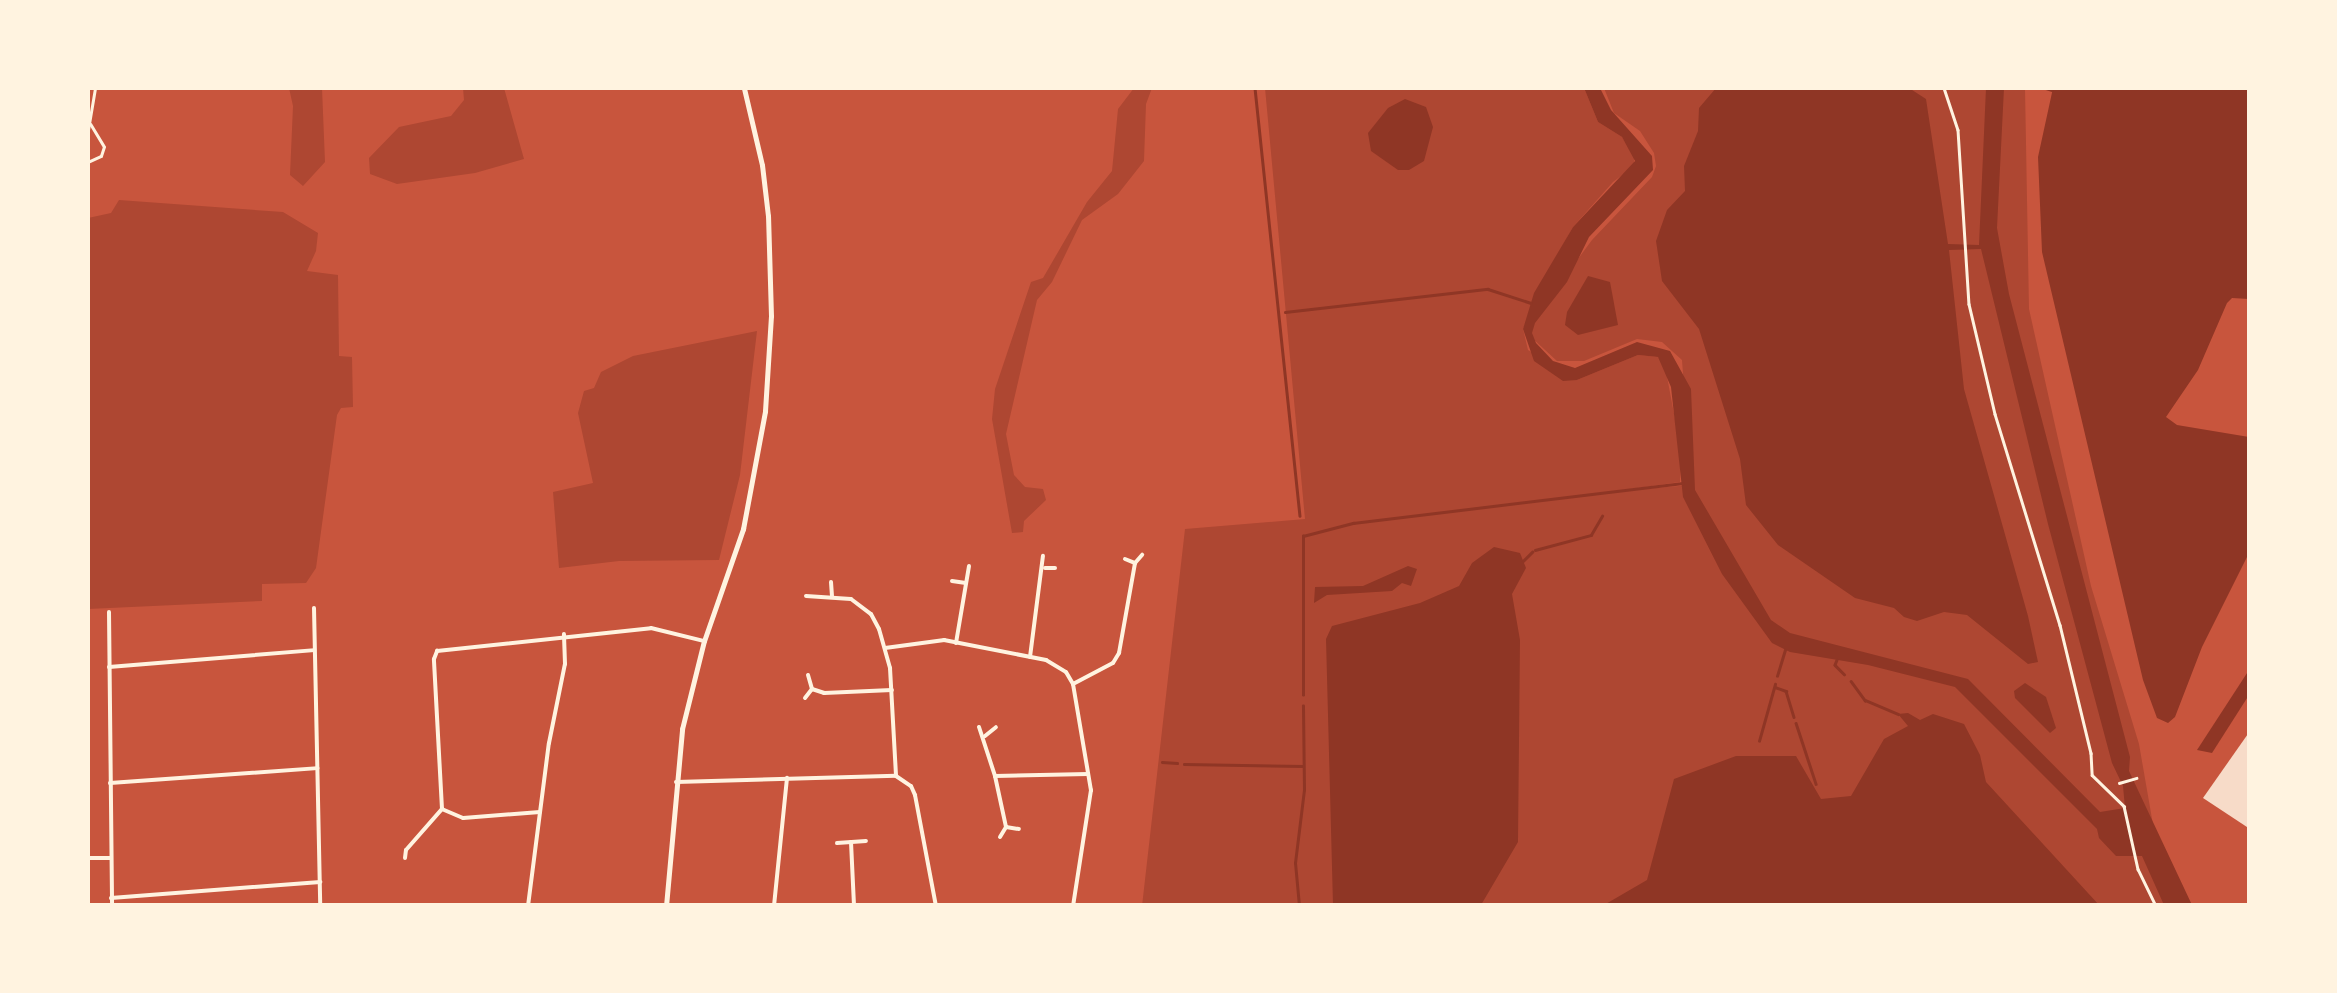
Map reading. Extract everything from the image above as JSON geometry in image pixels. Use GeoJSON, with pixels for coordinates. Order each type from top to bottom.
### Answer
{"type":"FeatureCollection","features":[{"type":"Feature","properties":{"kind":"street"},"geometry":{"type":"LineString","coordinates":[[666,906],[682,729],[704,642],[742,530],[765,411],[770,316],[768,216],[762,165],[744,88]]}},
{"type":"Feature","properties":{"kind":"street"},"geometry":{"type":"LineString","coordinates":[[1073,684],[1113,663],[1119,654],[1135,563],[1142,555]]}},
{"type":"Feature","properties":{"kind":"street"},"geometry":{"type":"LineString","coordinates":[[1030,657],[1045,568],[1043,556]]}},
{"type":"Feature","properties":{"kind":"street"},"geometry":{"type":"LineString","coordinates":[[1125,559],[1135,563]]}},
{"type":"Feature","properties":{"kind":"street"},"geometry":{"type":"LineString","coordinates":[[956,642],[968,566]]}},
{"type":"Feature","properties":{"kind":"street"},"geometry":{"type":"LineString","coordinates":[[1045,568],[1055,568]]}},
{"type":"Feature","properties":{"kind":"street"},"geometry":{"type":"LineString","coordinates":[[952,581],[966,584]]}},
{"type":"Feature","properties":{"kind":"street"},"geometry":{"type":"LineString","coordinates":[[831,582],[832,596]]}},
{"type":"Feature","properties":{"kind":"street"},"geometry":{"type":"LineString","coordinates":[[806,596],[832,596],[864,606],[885,648],[892,690],[896,776]]}},
{"type":"Feature","properties":{"kind":"street"},"geometry":{"type":"LineString","coordinates":[[314,608],[320,906]]}},
{"type":"Feature","properties":{"kind":"street"},"geometry":{"type":"LineString","coordinates":[[110,612],[112,906]]}},
{"type":"Feature","properties":{"kind":"street"},"geometry":{"type":"LineString","coordinates":[[405,858],[405,847],[442,809],[434,659],[443,648],[651,628],[704,642]]}},
{"type":"Feature","properties":{"kind":"street"},"geometry":{"type":"LineString","coordinates":[[528,906],[565,664],[564,634]]}},
{"type":"Feature","properties":{"kind":"street"},"geometry":{"type":"LineString","coordinates":[[885,648],[921,640],[956,642],[1057,665],[1073,684],[1088,774],[1089,808],[1073,906]]}},
{"type":"Feature","properties":{"kind":"street"},"geometry":{"type":"LineString","coordinates":[[109,667],[314,650]]}},
{"type":"Feature","properties":{"kind":"street"},"geometry":{"type":"LineString","coordinates":[[808,675],[812,689]]}},
{"type":"Feature","properties":{"kind":"street"},"geometry":{"type":"LineString","coordinates":[[812,689],[824,693],[892,690]]}},
{"type":"Feature","properties":{"kind":"street"},"geometry":{"type":"LineString","coordinates":[[805,698],[812,689]]}},
{"type":"Feature","properties":{"kind":"street"},"geometry":{"type":"LineString","coordinates":[[979,727],[985,736],[1006,827],[1000,836]]}},
{"type":"Feature","properties":{"kind":"street"},"geometry":{"type":"LineString","coordinates":[[985,736],[996,727]]}},
{"type":"Feature","properties":{"kind":"street"},"geometry":{"type":"LineString","coordinates":[[110,782],[317,768]]}},
{"type":"Feature","properties":{"kind":"street"},"geometry":{"type":"LineString","coordinates":[[995,776],[1088,774]]}},
{"type":"Feature","properties":{"kind":"street"},"geometry":{"type":"LineString","coordinates":[[675,782],[896,776],[912,786],[915,795],[936,906]]}},
{"type":"Feature","properties":{"kind":"street"},"geometry":{"type":"LineString","coordinates":[[774,906],[787,778]]}},
{"type":"Feature","properties":{"kind":"street"},"geometry":{"type":"LineString","coordinates":[[442,809],[462,818],[540,812]]}},
{"type":"Feature","properties":{"kind":"street"},"geometry":{"type":"LineString","coordinates":[[1006,827],[1019,829]]}},
{"type":"Feature","properties":{"kind":"street"},"geometry":{"type":"LineString","coordinates":[[851,842],[854,906]]}},
{"type":"Feature","properties":{"kind":"street"},"geometry":{"type":"LineString","coordinates":[[837,843],[866,842]]}},
{"type":"Feature","properties":{"kind":"street"},"geometry":{"type":"LineString","coordinates":[[88,858],[110,858]]}},
{"type":"Feature","properties":{"kind":"street"},"geometry":{"type":"LineString","coordinates":[[111,898],[320,882]]}},
{"type":"Feature","properties":{"kind":"lane"},"geometry":{"type":"LineString","coordinates":[[88,162],[100,156],[104,147],[89,128],[95,88]]}},
{"type":"Feature","properties":{"kind":"path"},"geometry":{"type":"LineString","coordinates":[[1944,88],[1956,112],[1968,304],[1995,414],[2060,625],[2091,753],[2092,775],[2124,806],[2136,855],[2156,906]]}},
{"type":"Feature","properties":{"kind":"path"},"geometry":{"type":"LineString","coordinates":[[2119,783],[2136,778]]}},
{"type":"Feature","properties":{"kind":"shaded area"},"geometry":{"type":"Polygon","coordinates":[[[289,88],[322,88],[325,162],[303,186],[290,175],[293,106],[289,88]]]}},
{"type":"Feature","properties":{"kind":"shaded area"},"geometry":{"type":"Polygon","coordinates":[[[463,88],[504,88],[524,159],[475,173],[397,184],[370,174],[369,158],[399,127],[451,116],[464,100],[463,88]]]}},
{"type":"Feature","properties":{"kind":"shaded area"},"geometry":{"type":"Polygon","coordinates":[[[1134,88],[1152,88],[1146,104],[1144,161],[1118,194],[1082,220],[1052,282],[1037,300],[1006,434],[1014,475],[1025,487],[1043,489],[1046,500],[1024,521],[1023,532],[1012,533],[992,419],[995,389],[1031,282],[1043,278],[1087,202],[1112,171],[1118,109],[1134,88]]]}},
{"type":"Feature","properties":{"kind":"shaded area"},"geometry":{"type":"Polygon","coordinates":[[[1265,88],[1584,88],[1598,122],[1622,137],[1634,156],[1634,166],[1613,182],[1573,227],[1544,278],[1523,329],[1528,350],[1577,380],[1638,355],[1658,357],[1665,366],[1681,451],[1680,482],[1608,492],[1691,485],[1682,360],[1662,342],[1637,339],[1584,361],[1557,361],[1531,337],[1530,324],[1592,240],[1652,177],[1656,166],[1654,153],[1640,131],[1614,113],[1604,88],[2025,88],[2029,309],[2091,586],[2139,744],[2167,905],[1142,906],[1185,529],[1305,519],[1265,88]]]}},
{"type":"Feature","properties":{"kind":"shaded area"},"geometry":{"type":"Polygon","coordinates":[[[1584,88],[1600,88],[1611,110],[1652,156],[1653,170],[1589,237],[1567,282],[1535,323],[1532,333],[1536,343],[1553,361],[1575,368],[1637,342],[1670,351],[1691,389],[1695,490],[1771,620],[1790,633],[1968,679],[2100,812],[2125,808],[2123,786],[2112,763],[2048,524],[1981,249],[1949,250],[1964,389],[2028,616],[2038,662],[2028,664],[1967,615],[1944,612],[1917,621],[1904,617],[1894,608],[1855,598],[1778,545],[1746,505],[1740,459],[1699,329],[1662,281],[1656,241],[1667,210],[1685,191],[1684,166],[1698,131],[1699,108],[1716,88],[1909,88],[1926,99],[1948,244],[1979,245],[1986,88],[2004,88],[1997,228],[2009,294],[2130,757],[2129,771],[2192,905],[2164,905],[2142,856],[2116,856],[2099,838],[2097,829],[1955,687],[1868,665],[1790,652],[1772,643],[1722,574],[1683,497],[1671,387],[1658,357],[1638,355],[1577,380],[1563,381],[1534,361],[1523,329],[1534,293],[1573,227],[1635,161],[1622,137],[1598,122],[1584,88]]]}},
{"type":"Feature","properties":{"kind":"shaded area"},"geometry":{"type":"Polygon","coordinates":[[[2053,88],[2249,88],[2249,299],[2232,298],[2227,303],[2198,370],[2166,417],[2177,425],[2249,437],[2249,553],[2202,647],[2175,717],[2168,723],[2157,718],[2143,680],[2042,252],[2038,157],[2053,88]]]}},
{"type":"Feature","properties":{"kind":"shaded area"},"geometry":{"type":"Polygon","coordinates":[[[1405,99],[1426,107],[1433,127],[1424,161],[1409,170],[1398,170],[1371,151],[1368,133],[1388,108],[1405,99]]]}},
{"type":"Feature","properties":{"kind":"shaded area"},"geometry":{"type":"Polygon","coordinates":[[[119,200],[283,212],[318,233],[316,251],[307,271],[338,275],[339,356],[352,357],[353,407],[341,408],[337,415],[316,568],[306,583],[262,584],[262,601],[88,609],[88,218],[111,213],[119,200]]]}},
{"type":"Feature","properties":{"kind":"shaded area"},"geometry":{"type":"Polygon","coordinates":[[[1588,276],[1610,282],[1618,325],[1578,335],[1565,325],[1567,312],[1588,276]]]}},
{"type":"Feature","properties":{"kind":"shaded area"},"geometry":{"type":"Polygon","coordinates":[[[757,331],[740,475],[719,560],[619,561],[559,568],[553,492],[593,483],[578,413],[584,391],[594,388],[601,372],[633,356],[757,331]]]}},
{"type":"Feature","properties":{"kind":"shaded area"},"geometry":{"type":"Polygon","coordinates":[[[1494,547],[1520,553],[1526,568],[1512,594],[1520,640],[1518,842],[1481,905],[1333,905],[1326,639],[1332,626],[1420,603],[1459,586],[1472,563],[1494,547]]]}},
{"type":"Feature","properties":{"kind":"shaded area"},"geometry":{"type":"Polygon","coordinates":[[[1408,566],[1417,569],[1411,586],[1402,583],[1392,591],[1327,595],[1314,603],[1315,587],[1363,586],[1408,566]]]}},
{"type":"Feature","properties":{"kind":"shaded area"},"geometry":{"type":"Polygon","coordinates":[[[2249,670],[2249,695],[2212,753],[2197,750],[2249,670]]]}},
{"type":"Feature","properties":{"kind":"shaded area"},"geometry":{"type":"Polygon","coordinates":[[[2025,683],[2046,697],[2056,728],[2050,733],[2015,698],[2014,691],[2025,683]]]}},
{"type":"Feature","properties":{"kind":"shaded area"},"geometry":{"type":"Polygon","coordinates":[[[1908,713],[1920,720],[1933,714],[1964,724],[1980,755],[1986,782],[2099,905],[1604,905],[1647,880],[1674,779],[1736,756],[1796,756],[1821,799],[1851,796],[1884,739],[1908,726],[1898,714],[1908,713]]]}},
{"type":"Feature","properties":{"kind":"building"},"geometry":{"type":"Polygon","coordinates":[[[2250,731],[2250,829],[2203,798],[2250,731]]]}},
{"type":"Feature","properties":{"kind":"waterway"},"geometry":{"type":"LineString","coordinates":[[1255,88],[1300,516]]}},
{"type":"Feature","properties":{"kind":"waterway"},"geometry":{"type":"LineString","coordinates":[[2046,88],[2052,90]]}},
{"type":"Feature","properties":{"kind":"waterway"},"geometry":{"type":"LineString","coordinates":[[1285,312],[1488,289],[1531,303]]}},
{"type":"Feature","properties":{"kind":"waterway"},"geometry":{"type":"LineString","coordinates":[[1303,695],[1303,536],[1353,523],[1683,483]]}},
{"type":"Feature","properties":{"kind":"waterway"},"geometry":{"type":"LineString","coordinates":[[1535,550],[1591,535],[1602,516]]}},
{"type":"Feature","properties":{"kind":"waterway"},"geometry":{"type":"LineString","coordinates":[[1523,561],[1532,552]]}},
{"type":"Feature","properties":{"kind":"waterway"},"geometry":{"type":"LineString","coordinates":[[1777,676],[1785,650]]}},
{"type":"Feature","properties":{"kind":"waterway"},"geometry":{"type":"LineString","coordinates":[[1837,660],[1835,665],[1844,674]]}},
{"type":"Feature","properties":{"kind":"waterway"},"geometry":{"type":"LineString","coordinates":[[1851,681],[1865,700],[1898,714]]}},
{"type":"Feature","properties":{"kind":"waterway"},"geometry":{"type":"LineString","coordinates":[[1759,741],[1775,684]]}},
{"type":"Feature","properties":{"kind":"waterway"},"geometry":{"type":"LineString","coordinates":[[1775,687],[1786,691],[1794,717]]}},
{"type":"Feature","properties":{"kind":"waterway"},"geometry":{"type":"LineString","coordinates":[[1299,906],[1295,863],[1304,790],[1303,706]]}},
{"type":"Feature","properties":{"kind":"waterway"},"geometry":{"type":"LineString","coordinates":[[1796,723],[1816,784]]}},
{"type":"Feature","properties":{"kind":"waterway"},"geometry":{"type":"LineString","coordinates":[[1162,762],[1177,763]]}},
{"type":"Feature","properties":{"kind":"waterway"},"geometry":{"type":"LineString","coordinates":[[1184,764],[1303,766]]}}]}
